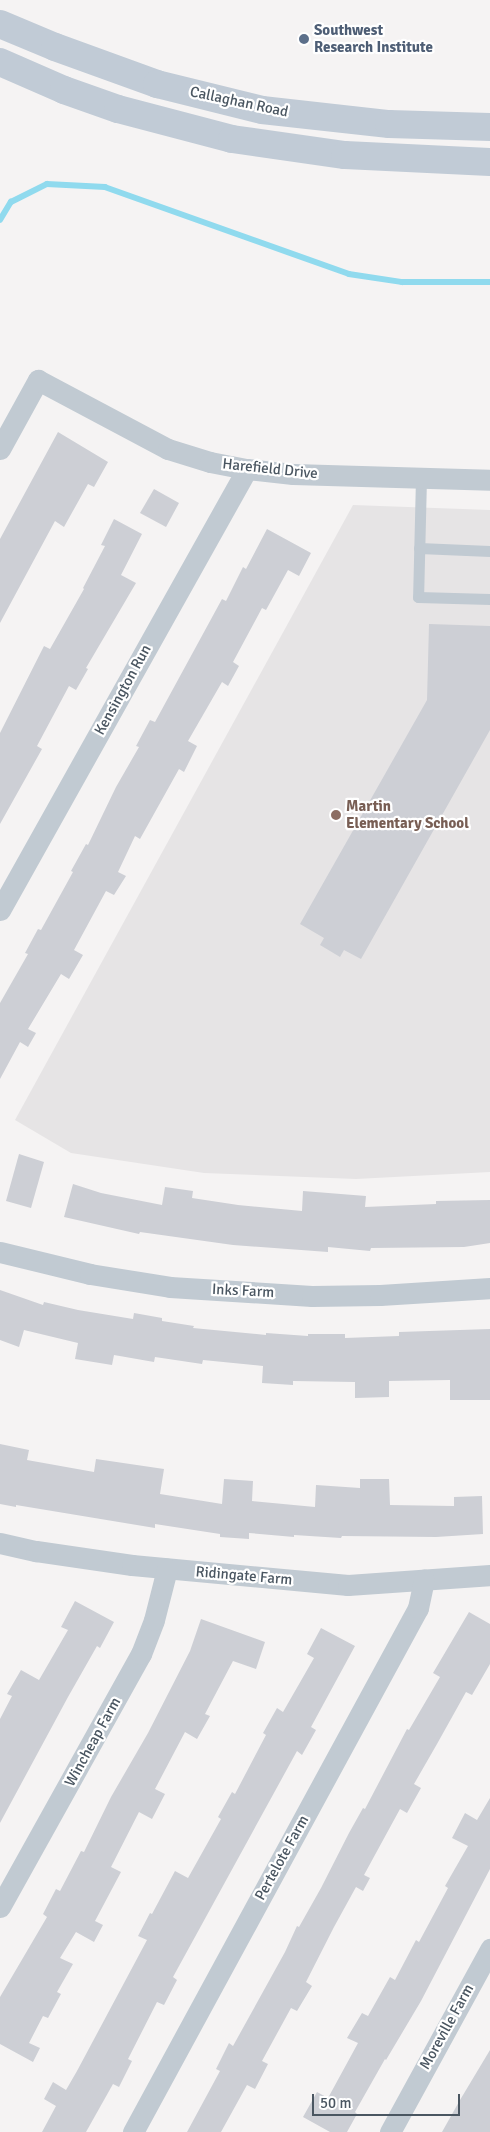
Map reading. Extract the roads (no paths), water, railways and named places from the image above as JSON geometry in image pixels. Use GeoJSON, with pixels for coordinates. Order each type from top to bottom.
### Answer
{"type":"FeatureCollection","features":[{"type":"Feature","properties":{"kind":"main road","name":"Callaghan Road"},"geometry":{"type":"LineString","coordinates":[[0,24],[55,47],[157,84],[262,110],[389,124],[490,127]]}},
{"type":"Feature","properties":{"kind":"main road"},"geometry":{"type":"LineString","coordinates":[[0,62],[64,90],[118,109],[232,139],[345,155],[490,162]]}},
{"type":"Feature","properties":{"kind":"street","name":"Harefield Drive"},"geometry":{"type":"LineString","coordinates":[[0,449],[38,380],[168,449],[210,462],[247,469],[293,474],[490,480]]}},
{"type":"Feature","properties":{"kind":"street","name":"Kensington Run"},"geometry":{"type":"LineString","coordinates":[[0,910],[247,469]]}},
{"type":"Feature","properties":{"kind":"street","name":"Inks Farm"},"geometry":{"type":"LineString","coordinates":[[0,1252],[90,1274],[170,1287],[312,1296],[380,1295],[490,1288]]}},
{"type":"Feature","properties":{"kind":"street","name":"Ridingate Farm"},"geometry":{"type":"LineString","coordinates":[[0,1543],[36,1551],[167,1569],[348,1585],[490,1575]]}},
{"type":"Feature","properties":{"kind":"street","name":"Wincheap Farm"},"geometry":{"type":"LineString","coordinates":[[0,1907],[141,1654],[154,1620],[167,1569]]}},
{"type":"Feature","properties":{"kind":"street","name":"Pertelote Farm"},"geometry":{"type":"LineString","coordinates":[[133,2132],[418,1608],[424,1580]]}},
{"type":"Feature","properties":{"kind":"street","name":"Moreville Farm"},"geometry":{"type":"LineString","coordinates":[[390,2132],[490,1949]]}},
{"type":"Feature","properties":{"kind":"lane"},"geometry":{"type":"LineString","coordinates":[[421,478],[418,597],[490,599]]}},
{"type":"Feature","properties":{"kind":"lane"},"geometry":{"type":"LineString","coordinates":[[419,548],[490,551]]}},
{"type":"Feature","properties":{"kind":"waterway"},"geometry":{"type":"LineString","coordinates":[[0,220],[11,202],[47,184],[105,187],[349,274],[402,282],[490,282]]}},
{"type":"Feature","properties":{"kind":"place","name":"Southwest Research Institute"},"geometry":{"type":"Point","coordinates":[304,39]}},
{"type":"Feature","properties":{"kind":"place","name":"Martin Elementary School"},"geometry":{"type":"Point","coordinates":[336,815]}}]}
